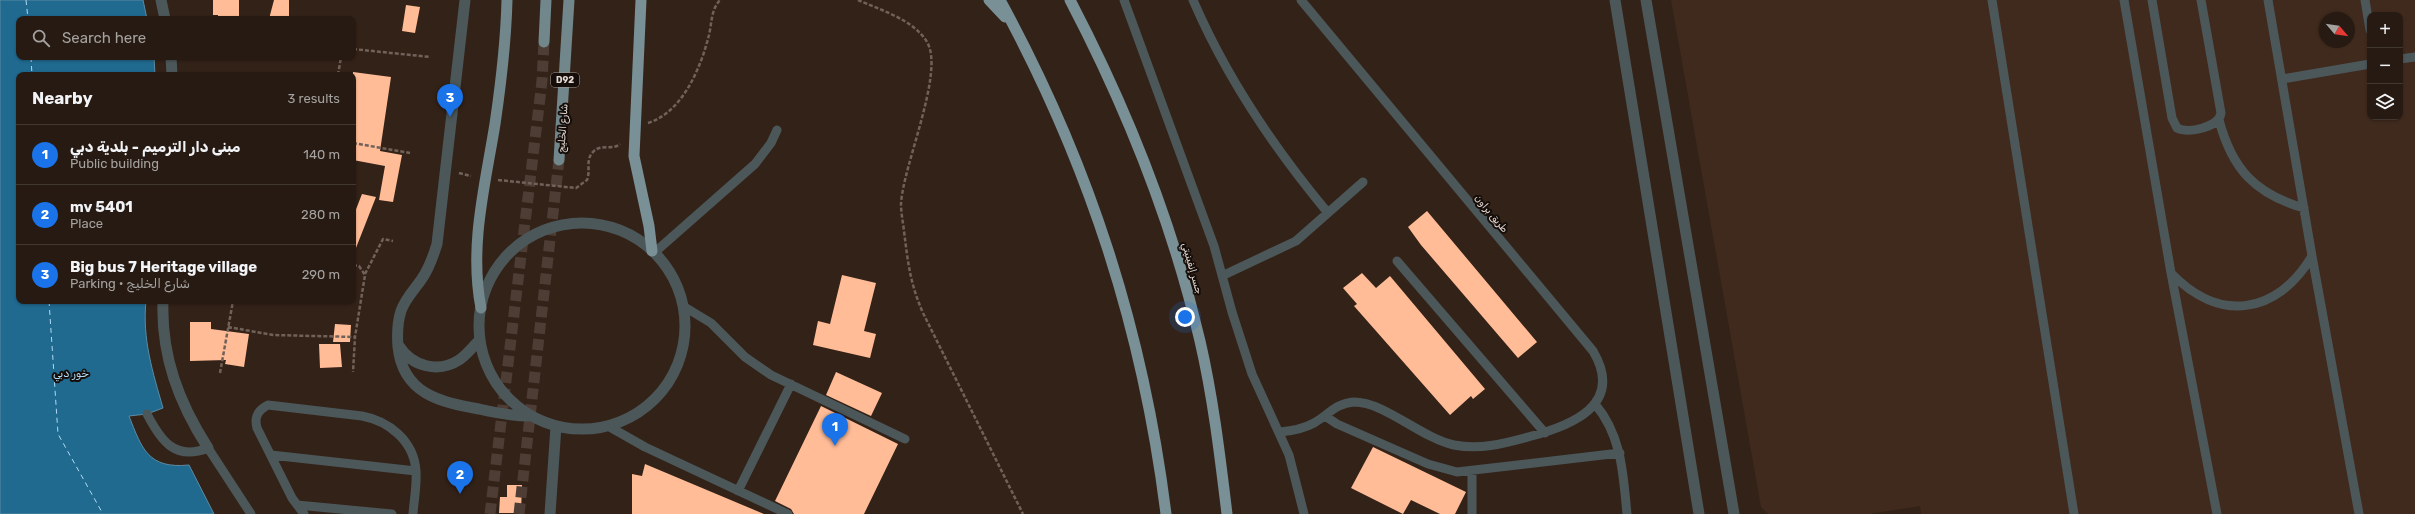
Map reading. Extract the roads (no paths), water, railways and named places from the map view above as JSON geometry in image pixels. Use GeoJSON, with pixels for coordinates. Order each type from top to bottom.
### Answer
{"type":"FeatureCollection","features":[{"type":"Feature","properties":{"kind":"highway"},"geometry":{"type":"LineString","coordinates":[[641,0],[634,126],[636,170],[649,226],[653,252]]}},
{"type":"Feature","properties":{"kind":"highway"},"geometry":{"type":"LineString","coordinates":[[989,0],[1017,31]]}},
{"type":"Feature","properties":{"kind":"highway"},"geometry":{"type":"LineString","coordinates":[[1000,0],[1042,81],[1087,186],[1123,294],[1150,405],[1166,514]]}},
{"type":"Feature","properties":{"kind":"highway","name":"جسر إنفينيتي"},"geometry":{"type":"LineString","coordinates":[[1070,0],[1092,42],[1139,146],[1163,210],[1186,283],[1200,342],[1210,394],[1227,514]]}},
{"type":"Feature","properties":{"kind":"main road"},"geometry":{"type":"LineString","coordinates":[[480,308],[475,267],[476,246],[495,123],[507,0]]}},
{"type":"Feature","properties":{"kind":"main road"},"geometry":{"type":"LineString","coordinates":[[544,42],[546,0]]}},
{"type":"Feature","properties":{"kind":"main road","name":"شارع الخليج"},"geometry":{"type":"LineString","coordinates":[[559,160],[569,0]]}},
{"type":"Feature","properties":{"kind":"main road"},"geometry":{"type":"LineString","coordinates":[[636,0],[640,23]]}},
{"type":"Feature","properties":{"kind":"street"},"geometry":{"type":"LineString","coordinates":[[161,0],[164,16]]}},
{"type":"Feature","properties":{"kind":"street"},"geometry":{"type":"LineString","coordinates":[[465,0],[437,244],[428,268],[401,310],[397,332],[401,360],[408,375],[418,387],[431,397],[446,403],[503,414],[530,416],[556,426],[577,429],[608,426],[623,421],[649,404],[669,381],[676,367],[684,337],[683,306],[672,277],[653,252],[626,233],[603,226],[580,223],[549,229],[521,243],[499,265],[484,293],[480,308],[480,340],[483,355],[496,384],[506,396],[530,416]]}},
{"type":"Feature","properties":{"kind":"street"},"geometry":{"type":"LineString","coordinates":[[1615,0],[1699,514]]}},
{"type":"Feature","properties":{"kind":"street"},"geometry":{"type":"LineString","coordinates":[[1646,0],[1734,514]]}},
{"type":"Feature","properties":{"kind":"street"},"geometry":{"type":"LineString","coordinates":[[171,60],[172,72]]}},
{"type":"Feature","properties":{"kind":"street"},"geometry":{"type":"LineString","coordinates":[[164,304],[167,353],[176,387],[189,419],[208,448]]}},
{"type":"Feature","properties":{"kind":"street"},"geometry":{"type":"LineString","coordinates":[[398,344],[403,352],[417,363],[434,367],[444,366],[460,359],[480,340]]}},
{"type":"Feature","properties":{"kind":"street"},"geometry":{"type":"LineString","coordinates":[[550,514],[556,426]]}},
{"type":"Feature","properties":{"kind":"lane"},"geometry":{"type":"LineString","coordinates":[[1124,0],[1224,275],[1232,312],[1252,374],[1280,432],[1296,479],[1304,514]]}},
{"type":"Feature","properties":{"kind":"lane"},"geometry":{"type":"LineString","coordinates":[[1193,0],[1227,72],[1259,123],[1291,168],[1328,212]]}},
{"type":"Feature","properties":{"kind":"lane","name":"طريق براون"},"geometry":{"type":"LineString","coordinates":[[1280,432],[1305,427],[1325,416],[1342,404],[1363,403],[1436,439],[1468,447],[1484,448],[1545,433],[1579,420],[1595,404],[1602,383],[1598,360],[1593,351],[1301,0]]}},
{"type":"Feature","properties":{"kind":"lane"},"geometry":{"type":"LineString","coordinates":[[1992,0],[2074,514]]}},
{"type":"Feature","properties":{"kind":"lane"},"geometry":{"type":"LineString","coordinates":[[2124,0],[2171,273],[2217,514]]}},
{"type":"Feature","properties":{"kind":"lane"},"geometry":{"type":"LineString","coordinates":[[2152,0],[2175,125],[2184,130],[2213,125],[2219,120]]}},
{"type":"Feature","properties":{"kind":"lane"},"geometry":{"type":"LineString","coordinates":[[2202,0],[2221,110],[2219,120],[2225,141],[2243,172],[2255,185],[2270,196],[2304,208]]}},
{"type":"Feature","properties":{"kind":"lane"},"geometry":{"type":"LineString","coordinates":[[2268,0],[2312,256],[2359,514]]}},
{"type":"Feature","properties":{"kind":"lane"},"geometry":{"type":"LineString","coordinates":[[2366,0],[2368,12]]}},
{"type":"Feature","properties":{"kind":"lane"},"geometry":{"type":"LineString","coordinates":[[2403,59],[2415,57]]}},
{"type":"Feature","properties":{"kind":"lane"},"geometry":{"type":"LineString","coordinates":[[2282,79],[2367,65]]}},
{"type":"Feature","properties":{"kind":"lane"},"geometry":{"type":"LineString","coordinates":[[653,252],[755,164],[771,143],[777,130]]}},
{"type":"Feature","properties":{"kind":"lane"},"geometry":{"type":"LineString","coordinates":[[1224,275],[1286,247],[1363,182]]}},
{"type":"Feature","properties":{"kind":"lane"},"geometry":{"type":"LineString","coordinates":[[2171,273],[2186,289],[2204,299],[2225,305],[2246,306],[2267,300],[2285,290],[2301,275],[2312,256]]}},
{"type":"Feature","properties":{"kind":"lane"},"geometry":{"type":"LineString","coordinates":[[1397,261],[1545,433]]}},
{"type":"Feature","properties":{"kind":"lane"},"geometry":{"type":"LineString","coordinates":[[683,306],[711,323],[759,367],[905,439]]}},
{"type":"Feature","properties":{"kind":"lane"},"geometry":{"type":"LineString","coordinates":[[738,491],[791,384]]}},
{"type":"Feature","properties":{"kind":"lane"},"geometry":{"type":"LineString","coordinates":[[1595,404],[1610,423],[1620,453],[1627,514]]}},
{"type":"Feature","properties":{"kind":"lane"},"geometry":{"type":"LineString","coordinates":[[304,514],[297,505],[256,422],[259,411],[268,405],[362,416],[385,423],[394,430],[409,448],[416,471],[413,514]]}},
{"type":"Feature","properties":{"kind":"lane"},"geometry":{"type":"LineString","coordinates":[[147,414],[158,434],[175,449],[187,452],[198,452],[208,448],[251,514]]}},
{"type":"Feature","properties":{"kind":"lane"},"geometry":{"type":"LineString","coordinates":[[1325,416],[1337,424],[1428,464],[1457,472],[1472,472],[1620,453]]}},
{"type":"Feature","properties":{"kind":"lane"},"geometry":{"type":"LineString","coordinates":[[608,426],[645,447],[788,514]]}},
{"type":"Feature","properties":{"kind":"lane"},"geometry":{"type":"LineString","coordinates":[[271,455],[416,471]]}},
{"type":"Feature","properties":{"kind":"lane"},"geometry":{"type":"LineString","coordinates":[[1472,472],[1472,514]]}},
{"type":"Feature","properties":{"kind":"lane"},"geometry":{"type":"LineString","coordinates":[[297,505],[392,514]]}},
{"type":"Feature","properties":{"kind":"water","name":"خور دبي"},"geometry":{"type":"Polygon","coordinates":[[[0,0],[143,0],[146,16],[16,16],[16,60],[154,60],[155,72],[16,72],[16,304],[146,304],[145,315],[149,356],[163,408],[147,414],[129,416],[143,447],[155,460],[164,464],[189,465],[214,514],[0,514],[0,0]]]}},
{"type":"Feature","properties":{"kind":"tunnel"},"geometry":{"type":"LineString","coordinates":[[490,514],[542,81],[544,42]]}},
{"type":"Feature","properties":{"kind":"tunnel"},"geometry":{"type":"LineString","coordinates":[[519,514],[559,160]]}},
{"type":"Feature","properties":{"kind":"place","name":"Big bus 7 Heritage village"},"geometry":{"type":"Point","coordinates":[450,117]}},
{"type":"Feature","properties":{"kind":"place","name":"مبنى دار الترميم - بلدية دبي"},"geometry":{"type":"Point","coordinates":[835,446]}},
{"type":"Feature","properties":{"kind":"place","name":"mv 5401"},"geometry":{"type":"Point","coordinates":[460,494]}}]}
